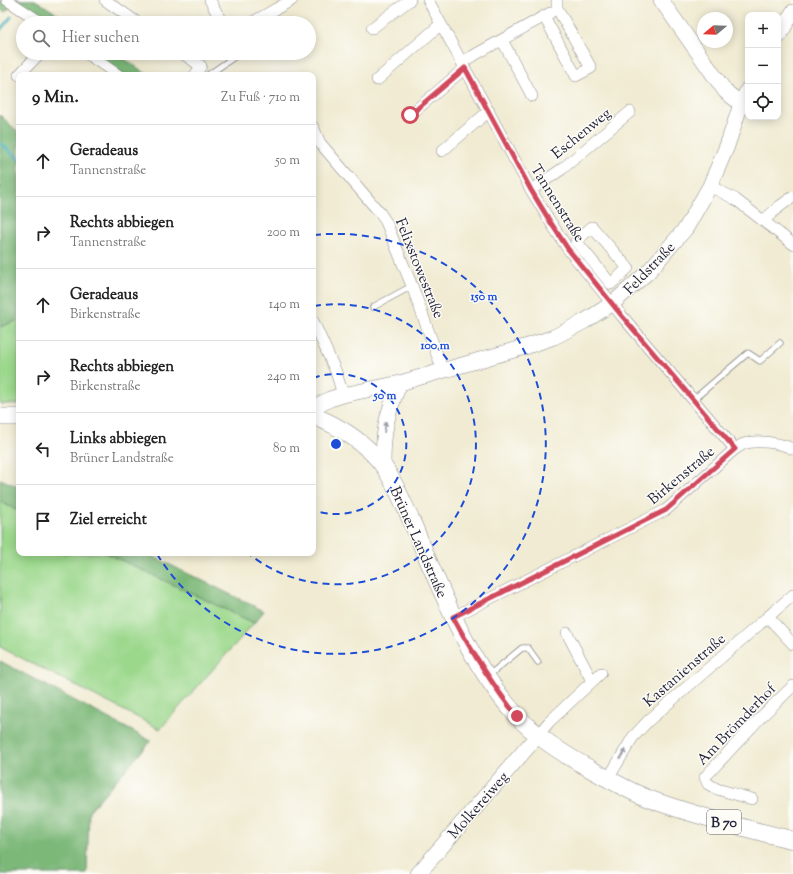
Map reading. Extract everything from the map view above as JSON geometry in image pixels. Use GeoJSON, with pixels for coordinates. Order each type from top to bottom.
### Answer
{"type":"FeatureCollection","features":[{"type":"Feature","properties":{"kind":"main road"},"geometry":{"type":"LineString","coordinates":[[0,418],[16,417]]}},
{"type":"Feature","properties":{"kind":"main road","name":"Brüner Landstraße"},"geometry":{"type":"LineString","coordinates":[[320,419],[361,443],[383,466],[398,490],[453,617],[466,640],[487,676],[517,716],[538,735],[569,758],[611,775],[656,802],[793,840]]}},
{"type":"Feature","properties":{"kind":"street"},"geometry":{"type":"LineString","coordinates":[[7,0],[31,16]]}},
{"type":"Feature","properties":{"kind":"street"},"geometry":{"type":"LineString","coordinates":[[105,0],[128,16]]}},
{"type":"Feature","properties":{"kind":"street"},"geometry":{"type":"LineString","coordinates":[[210,0],[218,16]]}},
{"type":"Feature","properties":{"kind":"street"},"geometry":{"type":"LineString","coordinates":[[263,16],[292,0]]}},
{"type":"Feature","properties":{"kind":"street"},"geometry":{"type":"LineString","coordinates":[[372,28],[410,0]]}},
{"type":"Feature","properties":{"kind":"street","name":"Tannenstraße"},"geometry":{"type":"LineString","coordinates":[[428,0],[531,190],[551,223],[568,249],[613,304]]}},
{"type":"Feature","properties":{"kind":"street"},"geometry":{"type":"LineString","coordinates":[[661,0],[726,91],[741,104]]}},
{"type":"Feature","properties":{"kind":"street"},"geometry":{"type":"LineString","coordinates":[[410,115],[464,65],[502,40],[544,16],[557,4],[591,68],[576,76],[544,16]]}},
{"type":"Feature","properties":{"kind":"street"},"geometry":{"type":"LineString","coordinates":[[781,32],[793,12]]}},
{"type":"Feature","properties":{"kind":"street"},"geometry":{"type":"LineString","coordinates":[[377,80],[442,24]]}},
{"type":"Feature","properties":{"kind":"street"},"geometry":{"type":"LineString","coordinates":[[502,40],[532,96]]}},
{"type":"Feature","properties":{"kind":"street"},"geometry":{"type":"LineString","coordinates":[[21,72],[33,60]]}},
{"type":"Feature","properties":{"kind":"street"},"geometry":{"type":"LineString","coordinates":[[96,60],[114,72]]}},
{"type":"Feature","properties":{"kind":"street"},"geometry":{"type":"LineString","coordinates":[[192,60],[201,66],[197,72]]}},
{"type":"Feature","properties":{"kind":"street","name":"Feldstraße"},"geometry":{"type":"LineString","coordinates":[[316,406],[343,394],[400,383],[522,349],[585,321],[613,304],[648,272],[686,228],[710,186],[727,146],[745,95]]}},
{"type":"Feature","properties":{"kind":"street"},"geometry":{"type":"LineString","coordinates":[[442,152],[489,111]]}},
{"type":"Feature","properties":{"kind":"street","name":"Eschenweg"},"geometry":{"type":"LineString","coordinates":[[531,190],[562,168],[630,112]]}},
{"type":"Feature","properties":{"kind":"street","name":"Felixstowestraße"},"geometry":{"type":"LineString","coordinates":[[316,134],[320,143],[380,213],[391,233],[443,371]]}},
{"type":"Feature","properties":{"kind":"street"},"geometry":{"type":"LineString","coordinates":[[710,186],[735,199],[793,244]]}},
{"type":"Feature","properties":{"kind":"street"},"geometry":{"type":"LineString","coordinates":[[764,220],[793,197]]}},
{"type":"Feature","properties":{"kind":"street"},"geometry":{"type":"LineString","coordinates":[[592,226],[628,268],[611,284],[576,241],[592,226]]}},
{"type":"Feature","properties":{"kind":"street","name":"Birkenstraße"},"geometry":{"type":"LineString","coordinates":[[453,617],[666,510],[735,449],[613,304]]}},
{"type":"Feature","properties":{"kind":"street"},"geometry":{"type":"LineString","coordinates":[[316,328],[336,372],[343,394],[332,408],[320,419]]}},
{"type":"Feature","properties":{"kind":"street"},"geometry":{"type":"LineString","coordinates":[[383,466],[383,441],[385,426],[391,404],[400,383]]}},
{"type":"Feature","properties":{"kind":"street"},"geometry":{"type":"LineString","coordinates":[[735,449],[744,444],[754,442],[777,444],[793,449]]}},
{"type":"Feature","properties":{"kind":"street","name":"Kastanienstraße"},"geometry":{"type":"LineString","coordinates":[[611,775],[633,737],[648,721],[793,595]]}},
{"type":"Feature","properties":{"kind":"street"},"geometry":{"type":"LineString","coordinates":[[768,617],[793,644]]}},
{"type":"Feature","properties":{"kind":"street"},"geometry":{"type":"LineString","coordinates":[[567,633],[592,681]]}},
{"type":"Feature","properties":{"kind":"street"},"geometry":{"type":"LineString","coordinates":[[538,735],[549,722],[601,672]]}},
{"type":"Feature","properties":{"kind":"street","name":"Am Brömderhof"},"geometry":{"type":"LineString","coordinates":[[752,799],[717,789],[708,784],[705,777],[793,686]]}},
{"type":"Feature","properties":{"kind":"street","name":"Molkereiweg"},"geometry":{"type":"LineString","coordinates":[[418,874],[538,735]]}},
{"type":"Feature","properties":{"kind":"lane"},"geometry":{"type":"LineString","coordinates":[[212,72],[230,60]]}},
{"type":"Feature","properties":{"kind":"lane"},"geometry":{"type":"LineString","coordinates":[[373,307],[412,286]]}},
{"type":"Feature","properties":{"kind":"lane"},"geometry":{"type":"LineString","coordinates":[[694,399],[748,353],[760,361],[780,343]]}},
{"type":"Feature","properties":{"kind":"lane"},"geometry":{"type":"LineString","coordinates":[[487,676],[522,648],[528,648],[538,662]]}},
{"type":"Feature","properties":{"kind":"green space"},"geometry":{"type":"Polygon","coordinates":[[[0,0],[35,0],[61,16],[37,16],[16,2],[5,12],[0,9],[0,0]]]}},
{"type":"Feature","properties":{"kind":"green space"},"geometry":{"type":"Polygon","coordinates":[[[102,60],[126,60],[144,72],[120,72],[102,60]]]}},
{"type":"Feature","properties":{"kind":"green space"},"geometry":{"type":"Polygon","coordinates":[[[0,115],[16,130],[16,321],[0,327],[0,115]]]}},
{"type":"Feature","properties":{"kind":"green space"},"geometry":{"type":"Polygon","coordinates":[[[16,321],[16,404],[0,404],[0,327],[16,321]]]}},
{"type":"Feature","properties":{"kind":"green space"},"geometry":{"type":"Polygon","coordinates":[[[0,479],[16,486],[16,510],[0,502],[0,479]]]}},
{"type":"Feature","properties":{"kind":"green space"},"geometry":{"type":"Polygon","coordinates":[[[0,502],[16,510],[16,556],[112,556],[254,623],[160,729],[0,647],[0,502]]]}},
{"type":"Feature","properties":{"kind":"green space"},"geometry":{"type":"Polygon","coordinates":[[[112,556],[152,556],[264,611],[254,623],[112,556]]]}},
{"type":"Feature","properties":{"kind":"green space"},"geometry":{"type":"Polygon","coordinates":[[[0,661],[151,741],[89,811],[87,874],[0,874],[0,661]]]}},
{"type":"Feature","properties":{"kind":"waterway"},"geometry":{"type":"LineString","coordinates":[[0,30],[11,17]]}},
{"type":"Feature","properties":{"kind":"waterway"},"geometry":{"type":"LineString","coordinates":[[0,143],[16,156]]}},
{"type":"Feature","properties":{"kind":"route"},"geometry":{"type":"LineString","coordinates":[[410,115],[465,68],[531,190],[568,249],[622,316],[698,403],[735,449],[666,510],[453,617],[487,676],[517,716]]}}]}
